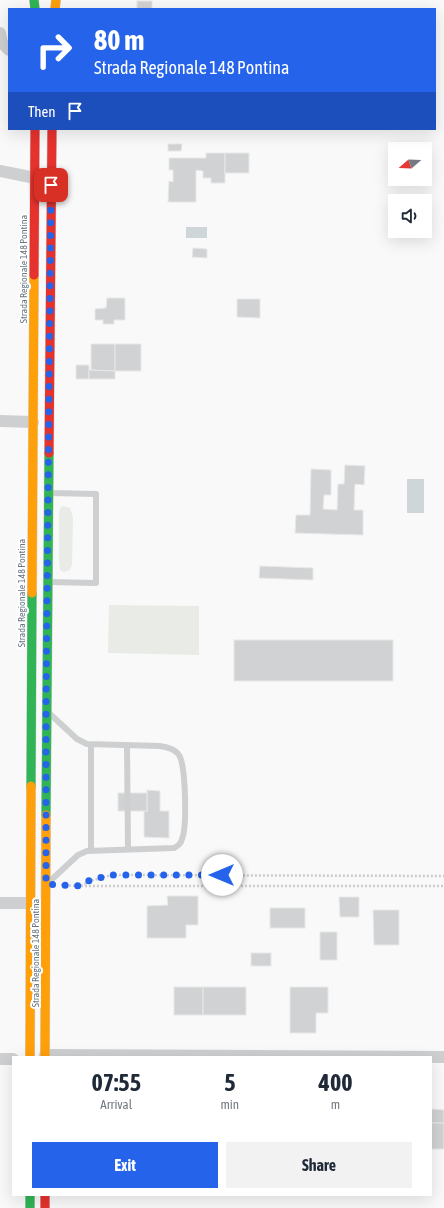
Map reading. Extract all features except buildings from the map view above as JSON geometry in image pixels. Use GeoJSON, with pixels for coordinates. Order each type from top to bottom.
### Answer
{"type":"FeatureCollection","features":[{"type":"Feature","properties":{"kind":"main road","name":"Strada Regionale 148 Pontina"},"geometry":{"type":"LineString","coordinates":[[30,1056],[35,130]]}},
{"type":"Feature","properties":{"kind":"main road","name":"Strada Regionale 148 Pontina"},"geometry":{"type":"LineString","coordinates":[[45,1056],[46,710],[52,130]]}},
{"type":"Feature","properties":{"kind":"main road"},"geometry":{"type":"LineString","coordinates":[[30,1196],[30,1208]]}},
{"type":"Feature","properties":{"kind":"main road"},"geometry":{"type":"LineString","coordinates":[[44,1208],[45,1196]]}},
{"type":"Feature","properties":{"kind":"street"},"geometry":{"type":"LineString","coordinates":[[0,33],[2,43],[8,49]]}},
{"type":"Feature","properties":{"kind":"street"},"geometry":{"type":"LineString","coordinates":[[0,170],[35,178]]}},
{"type":"Feature","properties":{"kind":"street"},"geometry":{"type":"LineString","coordinates":[[0,422],[33,422]]}},
{"type":"Feature","properties":{"kind":"street"},"geometry":{"type":"LineString","coordinates":[[0,903],[31,903]]}},
{"type":"Feature","properties":{"kind":"street"},"geometry":{"type":"LineString","coordinates":[[432,1057],[444,1057]]}},
{"type":"Feature","properties":{"kind":"street"},"geometry":{"type":"LineString","coordinates":[[0,1059],[12,1059]]}},
{"type":"Feature","properties":{"kind":"lane"},"geometry":{"type":"LineString","coordinates":[[48,582],[96,583],[96,494],[49,493]]}},
{"type":"Feature","properties":{"kind":"lane"},"geometry":{"type":"LineString","coordinates":[[46,710],[83,743],[91,745],[166,747],[172,749],[179,755],[183,766],[185,823],[183,839],[178,846],[174,848],[91,850],[78,855],[46,884]]}},
{"type":"Feature","properties":{"kind":"lane"},"geometry":{"type":"LineString","coordinates":[[91,745],[91,850]]}},
{"type":"Feature","properties":{"kind":"lane"},"geometry":{"type":"LineString","coordinates":[[127,746],[128,849]]}},
{"type":"Feature","properties":{"kind":"path"},"geometry":{"type":"LineString","coordinates":[[80,886],[90,880],[112,875],[444,876]]}},
{"type":"Feature","properties":{"kind":"path"},"geometry":{"type":"LineString","coordinates":[[46,884],[80,886],[444,886]]}},
{"type":"Feature","properties":{"kind":"shaded area"},"geometry":{"type":"Polygon","coordinates":[[[186,227],[207,227],[207,238],[186,238],[186,227]]]}},
{"type":"Feature","properties":{"kind":"shaded area"},"geometry":{"type":"Polygon","coordinates":[[[407,479],[424,479],[424,513],[407,513],[407,479]]]}},
{"type":"Feature","properties":{"kind":"shaded area"},"geometry":{"type":"Polygon","coordinates":[[[63,506],[70,508],[73,517],[72,564],[70,570],[64,572],[60,570],[59,556],[59,513],[60,508],[63,506]]]}},
{"type":"Feature","properties":{"kind":"shaded area"},"geometry":{"type":"Polygon","coordinates":[[[109,605],[199,606],[199,655],[108,653],[109,605]]]}},
{"type":"Feature","properties":{"kind":"traffic: fast"},"geometry":{"type":"LineString","coordinates":[[34,0],[35,8]]}},
{"type":"Feature","properties":{"kind":"traffic: fast"},"geometry":{"type":"LineString","coordinates":[[46,815],[49,453]]}},
{"type":"Feature","properties":{"kind":"traffic: fast"},"geometry":{"type":"LineString","coordinates":[[31,786],[32,593]]}},
{"type":"Feature","properties":{"kind":"traffic: fast"},"geometry":{"type":"LineString","coordinates":[[30,1196],[30,1208]]}},
{"type":"Feature","properties":{"kind":"traffic: slow"},"geometry":{"type":"LineString","coordinates":[[55,8],[56,0]]}},
{"type":"Feature","properties":{"kind":"traffic: slow"},"geometry":{"type":"LineString","coordinates":[[32,593],[34,275]]}},
{"type":"Feature","properties":{"kind":"traffic: slow"},"geometry":{"type":"LineString","coordinates":[[30,1056],[31,786]]}},
{"type":"Feature","properties":{"kind":"traffic: slow"},"geometry":{"type":"LineString","coordinates":[[45,1056],[46,815]]}},
{"type":"Feature","properties":{"kind":"traffic: jam"},"geometry":{"type":"LineString","coordinates":[[34,275],[35,130]]}},
{"type":"Feature","properties":{"kind":"traffic: jam"},"geometry":{"type":"LineString","coordinates":[[49,453],[52,130]]}},
{"type":"Feature","properties":{"kind":"traffic: jam"},"geometry":{"type":"LineString","coordinates":[[45,1196],[45,1208]]}},
{"type":"Feature","properties":{"kind":"route"},"geometry":{"type":"LineString","coordinates":[[51,185],[46,710],[46,884],[80,886],[90,880],[112,875],[222,875]]}}]}
